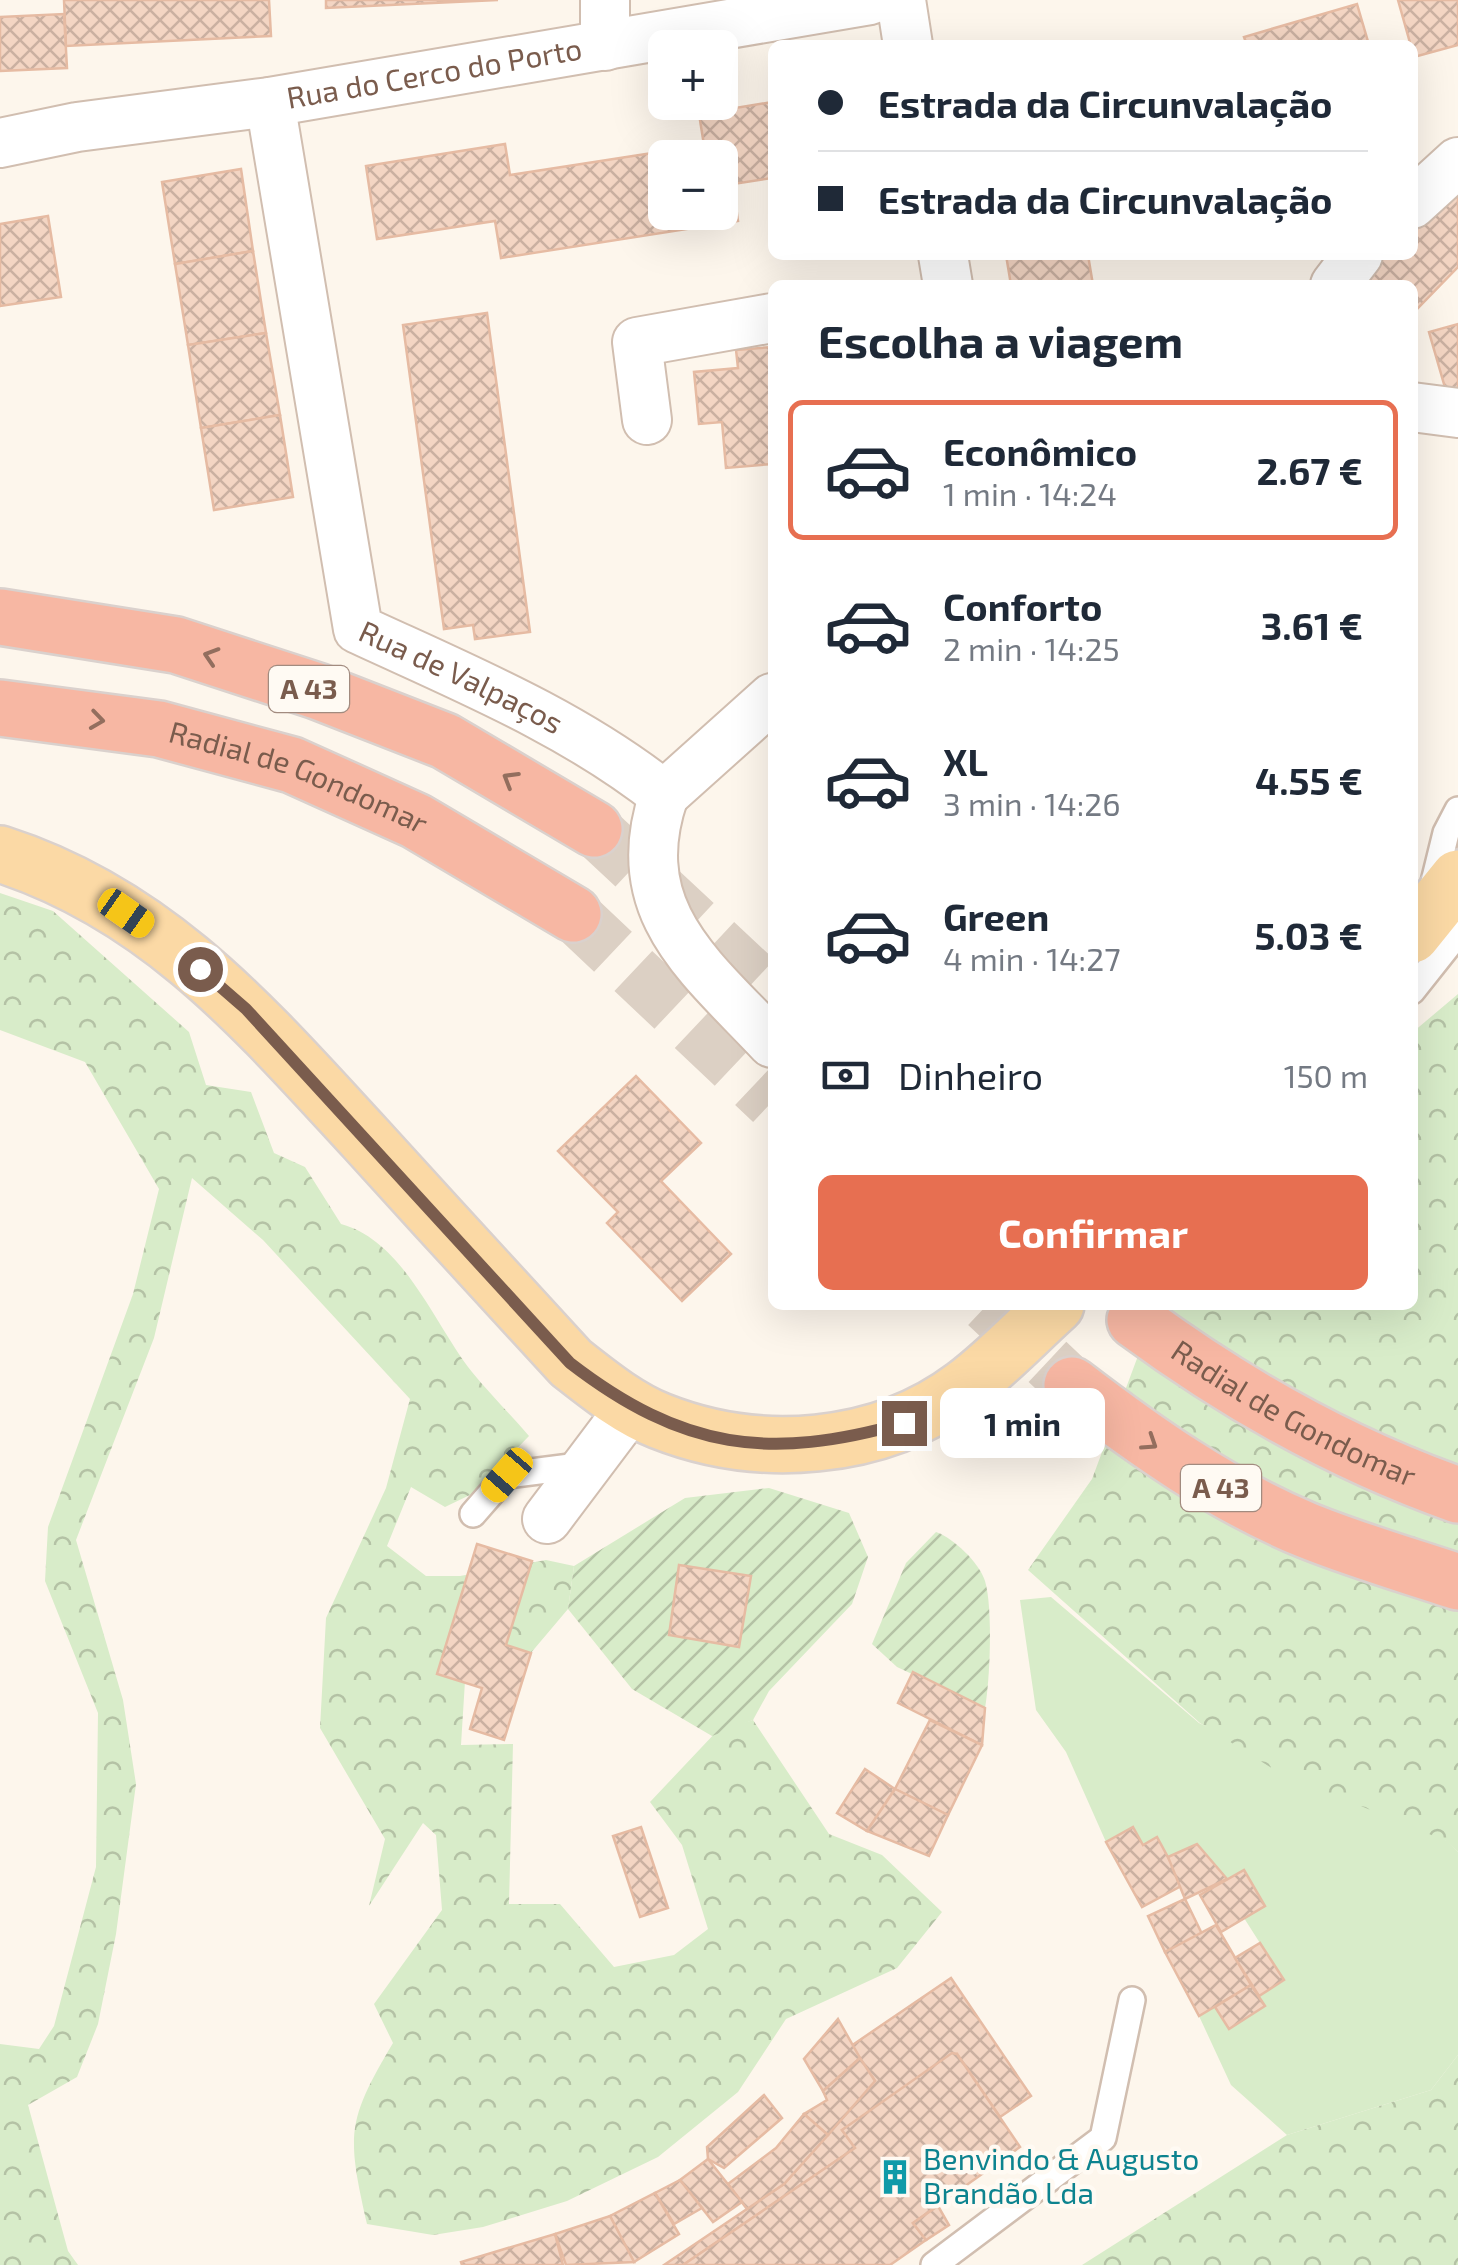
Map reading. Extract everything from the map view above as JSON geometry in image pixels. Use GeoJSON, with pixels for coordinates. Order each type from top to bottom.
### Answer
{"type":"FeatureCollection","features":[{"type":"Feature","properties":{"kind":"highway","name":"A 43"},"geometry":{"type":"LineString","coordinates":[[0,616],[176,645],[317,691],[445,741],[594,829]]}},
{"type":"Feature","properties":{"kind":"highway","name":"Radial de Gondomar"},"geometry":{"type":"LineString","coordinates":[[0,708],[159,729],[292,765],[416,821],[573,914]]}},
{"type":"Feature","properties":{"kind":"highway","name":"Radial de Gondomar"},"geometry":{"type":"LineString","coordinates":[[1135,1320],[1192,1362],[1261,1404],[1437,1487]]}},
{"type":"Feature","properties":{"kind":"highway","name":"A 43"},"geometry":{"type":"LineString","coordinates":[[1072,1385],[1141,1438],[1222,1488],[1305,1530],[1458,1582]]}},
{"type":"Feature","properties":{"kind":"main road"},"geometry":{"type":"LineString","coordinates":[[0,854],[100,894],[178,949],[246,1009],[570,1363],[632,1406],[706,1437],[768,1444],[834,1442],[904,1423],[964,1388],[1050,1310]]}},
{"type":"Feature","properties":{"kind":"street","name":"Rua do Cerco do Porto"},"geometry":{"type":"LineString","coordinates":[[0,143],[77,127],[270,102],[605,23],[870,0]]}},
{"type":"Feature","properties":{"kind":"street"},"geometry":{"type":"LineString","coordinates":[[901,0],[907,40]]}},
{"type":"Feature","properties":{"kind":"street","name":"Rua de Valpaços"},"geometry":{"type":"LineString","coordinates":[[270,102],[358,629],[521,705],[613,754],[664,795]]}},
{"type":"Feature","properties":{"kind":"street"},"geometry":{"type":"LineString","coordinates":[[1418,199],[1458,162]]}},
{"type":"Feature","properties":{"kind":"street"},"geometry":{"type":"LineString","coordinates":[[1339,280],[1354,260]]}},
{"type":"Feature","properties":{"kind":"street"},"geometry":{"type":"LineString","coordinates":[[647,420],[637,342],[768,319]]}},
{"type":"Feature","properties":{"kind":"street"},"geometry":{"type":"LineString","coordinates":[[1418,408],[1458,412]]}},
{"type":"Feature","properties":{"kind":"street"},"geometry":{"type":"LineString","coordinates":[[768,702],[664,795],[654,824],[651,858],[656,898],[686,950],[768,1040]]}},
{"type":"Feature","properties":{"kind":"street"},"geometry":{"type":"LineString","coordinates":[[547,1519],[632,1406]]}},
{"type":"Feature","properties":{"kind":"lane"},"geometry":{"type":"LineString","coordinates":[[1418,974],[1439,916],[1435,872],[1458,810]]}},
{"type":"Feature","properties":{"kind":"lane"},"geometry":{"type":"LineString","coordinates":[[473,1514],[507,1475],[592,1464]]}},
{"type":"Feature","properties":{"kind":"lane"},"geometry":{"type":"LineString","coordinates":[[934,2265],[1103,2138],[1132,2000]]}},
{"type":"Feature","properties":{"kind":"green space"},"geometry":{"type":"Polygon","coordinates":[[[0,893],[53,911],[189,1032],[206,1085],[251,1092],[274,1153],[305,1167],[341,1224],[363,1233],[400,1266],[472,1372],[529,1436],[474,1493],[445,1507],[411,1487],[387,1546],[426,1576],[460,1576],[546,1560],[574,1566],[568,1609],[519,1667],[466,1665],[461,1745],[513,1744],[509,1904],[560,1904],[614,1967],[674,1955],[708,1929],[682,1845],[650,1802],[717,1731],[753,1720],[829,1834],[882,1855],[942,1912],[897,1968],[786,2019],[738,2092],[658,2157],[567,2201],[483,2227],[433,2235],[367,2224],[356,2169],[355,2130],[366,2092],[393,2043],[374,2004],[442,1910],[436,1835],[423,1823],[369,1906],[385,1839],[320,1728],[326,1618],[386,1488],[410,1399],[263,1240],[192,1178],[154,1338],[76,1540],[123,1700],[136,1784],[116,1934],[98,2024],[77,2077],[28,2105],[68,2251],[78,2265],[0,2265],[0,2044],[39,2049],[54,2026],[96,1867],[98,1713],[45,1581],[48,1527],[133,1294],[159,1189],[85,1062],[0,1030],[0,893]]]}},
{"type":"Feature","properties":{"kind":"green space"},"geometry":{"type":"Polygon","coordinates":[[[1458,994],[1458,1852],[1446,1841],[1278,1772],[1200,1723],[1028,1570],[1092,1479],[1155,1310],[1418,1310],[1418,1028],[1458,994]]]}},
{"type":"Feature","properties":{"kind":"green space"},"geometry":{"type":"Polygon","coordinates":[[[769,1488],[849,1513],[868,1557],[852,1604],[769,1691],[753,1720],[712,1736],[632,1689],[568,1609],[574,1566],[685,1498],[769,1488]]]}},
{"type":"Feature","properties":{"kind":"green space"},"geometry":{"type":"Polygon","coordinates":[[[936,1532],[965,1552],[985,1581],[990,1644],[985,1708],[897,1667],[872,1644],[906,1563],[936,1532]]]}},
{"type":"Feature","properties":{"kind":"green space"},"geometry":{"type":"Polygon","coordinates":[[[1051,1597],[1199,1723],[1447,1841],[1458,1852],[1458,2055],[1431,2090],[1287,2135],[1231,2085],[1199,2016],[1215,2007],[1229,2028],[1264,2007],[1259,1996],[1284,1981],[1244,1918],[1265,1906],[1244,1870],[1227,1879],[1197,1844],[1168,1857],[1157,1837],[1143,1845],[1133,1827],[1106,1842],[1066,1752],[1036,1710],[1020,1600],[1051,1597]]]}},
{"type":"Feature","properties":{"kind":"green space"},"geometry":{"type":"Polygon","coordinates":[[[1458,2055],[1458,2265],[1082,2265],[1287,2135],[1431,2090],[1458,2055]]]}},
{"type":"Feature","properties":{"kind":"building"},"geometry":{"type":"Polygon","coordinates":[[[64,0],[269,0],[271,36],[66,46],[64,0]]]}},
{"type":"Feature","properties":{"kind":"building"},"geometry":{"type":"Polygon","coordinates":[[[326,0],[498,0],[326,8],[326,0]]]}},
{"type":"Feature","properties":{"kind":"building"},"geometry":{"type":"Polygon","coordinates":[[[1398,0],[1458,0],[1458,45],[1418,56],[1418,40],[1409,40],[1398,0]]]}},
{"type":"Feature","properties":{"kind":"building"},"geometry":{"type":"Polygon","coordinates":[[[1357,4],[1368,40],[1245,40],[1244,37],[1357,4]]]}},
{"type":"Feature","properties":{"kind":"building"},"geometry":{"type":"Polygon","coordinates":[[[64,14],[67,68],[0,71],[0,17],[64,14]]]}},
{"type":"Feature","properties":{"kind":"building"},"geometry":{"type":"Polygon","coordinates":[[[768,103],[768,179],[738,183],[738,140],[703,140],[700,120],[738,120],[738,108],[768,103]]]}},
{"type":"Feature","properties":{"kind":"building"},"geometry":{"type":"Polygon","coordinates":[[[505,144],[510,175],[648,154],[648,230],[680,230],[501,258],[495,221],[377,239],[366,166],[505,144]]]}},
{"type":"Feature","properties":{"kind":"building"},"geometry":{"type":"Polygon","coordinates":[[[241,169],[253,251],[175,264],[162,182],[241,169]]]}},
{"type":"Feature","properties":{"kind":"building"},"geometry":{"type":"Polygon","coordinates":[[[1458,176],[1458,267],[1418,308],[1418,280],[1357,280],[1376,260],[1418,260],[1418,217],[1458,176]]]}},
{"type":"Feature","properties":{"kind":"building"},"geometry":{"type":"Polygon","coordinates":[[[48,216],[61,297],[0,306],[0,224],[48,216]]]}},
{"type":"Feature","properties":{"kind":"building"},"geometry":{"type":"Polygon","coordinates":[[[253,251],[266,333],[188,345],[175,264],[253,251]]]}},
{"type":"Feature","properties":{"kind":"building"},"geometry":{"type":"Polygon","coordinates":[[[1007,260],[1089,260],[1092,280],[1010,280],[1007,260]]]}},
{"type":"Feature","properties":{"kind":"building"},"geometry":{"type":"Polygon","coordinates":[[[487,313],[530,632],[475,639],[473,625],[444,629],[403,325],[487,313]]]}},
{"type":"Feature","properties":{"kind":"building"},"geometry":{"type":"Polygon","coordinates":[[[1458,324],[1458,388],[1446,391],[1429,332],[1458,324]]]}},
{"type":"Feature","properties":{"kind":"building"},"geometry":{"type":"Polygon","coordinates":[[[266,333],[280,415],[201,428],[188,345],[266,333]]]}},
{"type":"Feature","properties":{"kind":"building"},"geometry":{"type":"Polygon","coordinates":[[[768,347],[768,464],[726,468],[722,422],[699,424],[694,372],[738,368],[736,350],[768,347]]]}},
{"type":"Feature","properties":{"kind":"building"},"geometry":{"type":"Polygon","coordinates":[[[280,415],[293,497],[214,510],[201,428],[280,415]]]}},
{"type":"Feature","properties":{"kind":"building"},"geometry":{"type":"Polygon","coordinates":[[[636,1076],[701,1143],[661,1181],[731,1254],[682,1301],[607,1223],[618,1212],[558,1151],[636,1076]]]}},
{"type":"Feature","properties":{"kind":"building"},"geometry":{"type":"Polygon","coordinates":[[[477,1544],[532,1561],[506,1645],[531,1653],[504,1740],[470,1729],[482,1688],[437,1674],[477,1544]]]}},
{"type":"Feature","properties":{"kind":"building"},"geometry":{"type":"Polygon","coordinates":[[[679,1565],[751,1576],[739,1647],[669,1635],[679,1565]]]}},
{"type":"Feature","properties":{"kind":"building"},"geometry":{"type":"Polygon","coordinates":[[[913,1672],[985,1708],[982,1745],[898,1703],[913,1672]]]}},
{"type":"Feature","properties":{"kind":"building"},"geometry":{"type":"Polygon","coordinates":[[[930,1720],[982,1745],[948,1815],[895,1789],[930,1720]]]}},
{"type":"Feature","properties":{"kind":"building"},"geometry":{"type":"Polygon","coordinates":[[[865,1769],[895,1789],[867,1831],[837,1813],[865,1769]]]}},
{"type":"Feature","properties":{"kind":"building"},"geometry":{"type":"Polygon","coordinates":[[[895,1789],[948,1815],[929,1856],[867,1831],[895,1789]]]}},
{"type":"Feature","properties":{"kind":"building"},"geometry":{"type":"Polygon","coordinates":[[[641,1827],[668,1908],[640,1917],[613,1836],[641,1827]]]}},
{"type":"Feature","properties":{"kind":"building"},"geometry":{"type":"Polygon","coordinates":[[[1133,1827],[1143,1845],[1157,1837],[1183,1885],[1142,1907],[1106,1842],[1133,1827]]]}},
{"type":"Feature","properties":{"kind":"building"},"geometry":{"type":"Polygon","coordinates":[[[1197,1844],[1227,1879],[1185,1899],[1168,1857],[1197,1844]]]}},
{"type":"Feature","properties":{"kind":"building"},"geometry":{"type":"Polygon","coordinates":[[[1244,1870],[1265,1906],[1221,1932],[1200,1895],[1244,1870]]]}},
{"type":"Feature","properties":{"kind":"building"},"geometry":{"type":"Polygon","coordinates":[[[1185,1899],[1202,1934],[1165,1952],[1148,1916],[1185,1899]]]}},
{"type":"Feature","properties":{"kind":"building"},"geometry":{"type":"Polygon","coordinates":[[[1216,1925],[1251,1985],[1199,2016],[1165,1952],[1216,1925]]]}},
{"type":"Feature","properties":{"kind":"building"},"geometry":{"type":"Polygon","coordinates":[[[1260,1943],[1284,1980],[1259,1996],[1235,1958],[1260,1943]]]}},
{"type":"Feature","properties":{"kind":"building"},"geometry":{"type":"Polygon","coordinates":[[[951,1978],[1031,2096],[1000,2117],[957,2054],[842,2130],[855,2148],[683,2265],[664,2265],[784,2184],[875,2081],[851,2046],[951,1978]]]}},
{"type":"Feature","properties":{"kind":"building"},"geometry":{"type":"Polygon","coordinates":[[[1251,1985],[1265,2006],[1229,2029],[1215,2007],[1251,1985]]]}},
{"type":"Feature","properties":{"kind":"building"},"geometry":{"type":"Polygon","coordinates":[[[838,2019],[860,2058],[823,2091],[804,2059],[838,2019]]]}},
{"type":"Feature","properties":{"kind":"building","name":"Benvindo & Augusto Brandão Lda"},"geometry":{"type":"Polygon","coordinates":[[[952,2053],[957,2054],[1020,2147],[913,2223],[926,2240],[890,2265],[683,2265],[855,2148],[842,2130],[952,2053]]]}},
{"type":"Feature","properties":{"kind":"building"},"geometry":{"type":"Polygon","coordinates":[[[860,2058],[875,2081],[828,2135],[804,2114],[827,2100],[823,2091],[860,2058]]]}},
{"type":"Feature","properties":{"kind":"building"},"geometry":{"type":"Polygon","coordinates":[[[764,2095],[782,2118],[724,2168],[708,2159],[707,2147],[764,2095]]]}},
{"type":"Feature","properties":{"kind":"building"},"geometry":{"type":"Polygon","coordinates":[[[804,2114],[828,2135],[784,2184],[747,2209],[728,2184],[776,2148],[804,2114]]]}},
{"type":"Feature","properties":{"kind":"building"},"geometry":{"type":"Polygon","coordinates":[[[708,2159],[742,2202],[713,2222],[680,2180],[708,2159]]]}},
{"type":"Feature","properties":{"kind":"building"},"geometry":{"type":"Polygon","coordinates":[[[680,2180],[702,2208],[674,2224],[655,2193],[680,2180]]]}},
{"type":"Feature","properties":{"kind":"building"},"geometry":{"type":"Polygon","coordinates":[[[655,2193],[679,2234],[634,2262],[610,2216],[655,2193]]]}},
{"type":"Feature","properties":{"kind":"building"},"geometry":{"type":"Polygon","coordinates":[[[938,2206],[949,2225],[926,2240],[913,2223],[938,2206]]]}},
{"type":"Feature","properties":{"kind":"building"},"geometry":{"type":"Polygon","coordinates":[[[610,2216],[634,2262],[566,2265],[555,2234],[610,2216]]]}},
{"type":"Feature","properties":{"kind":"building"},"geometry":{"type":"Polygon","coordinates":[[[555,2234],[563,2265],[461,2262],[555,2234]]]}},
{"type":"Feature","properties":{"kind":"tunnel"},"geometry":{"type":"LineString","coordinates":[[594,829],[768,991]]}},
{"type":"Feature","properties":{"kind":"tunnel"},"geometry":{"type":"LineString","coordinates":[[573,914],[768,1098]]}},
{"type":"Feature","properties":{"kind":"tunnel"},"geometry":{"type":"LineString","coordinates":[[992,1310],[1072,1385]]}},
{"type":"Feature","properties":{"kind":"place","name":"Benvindo & Augusto Brandão Lda"},"geometry":{"type":"Point","coordinates":[895,2177]}},
{"type":"Feature","properties":{"kind":"route"},"geometry":{"type":"LineString","coordinates":[[200,969],[246,1009],[570,1363],[610,1394],[656,1420],[706,1437],[768,1444],[834,1442],[904,1423]]}}]}
